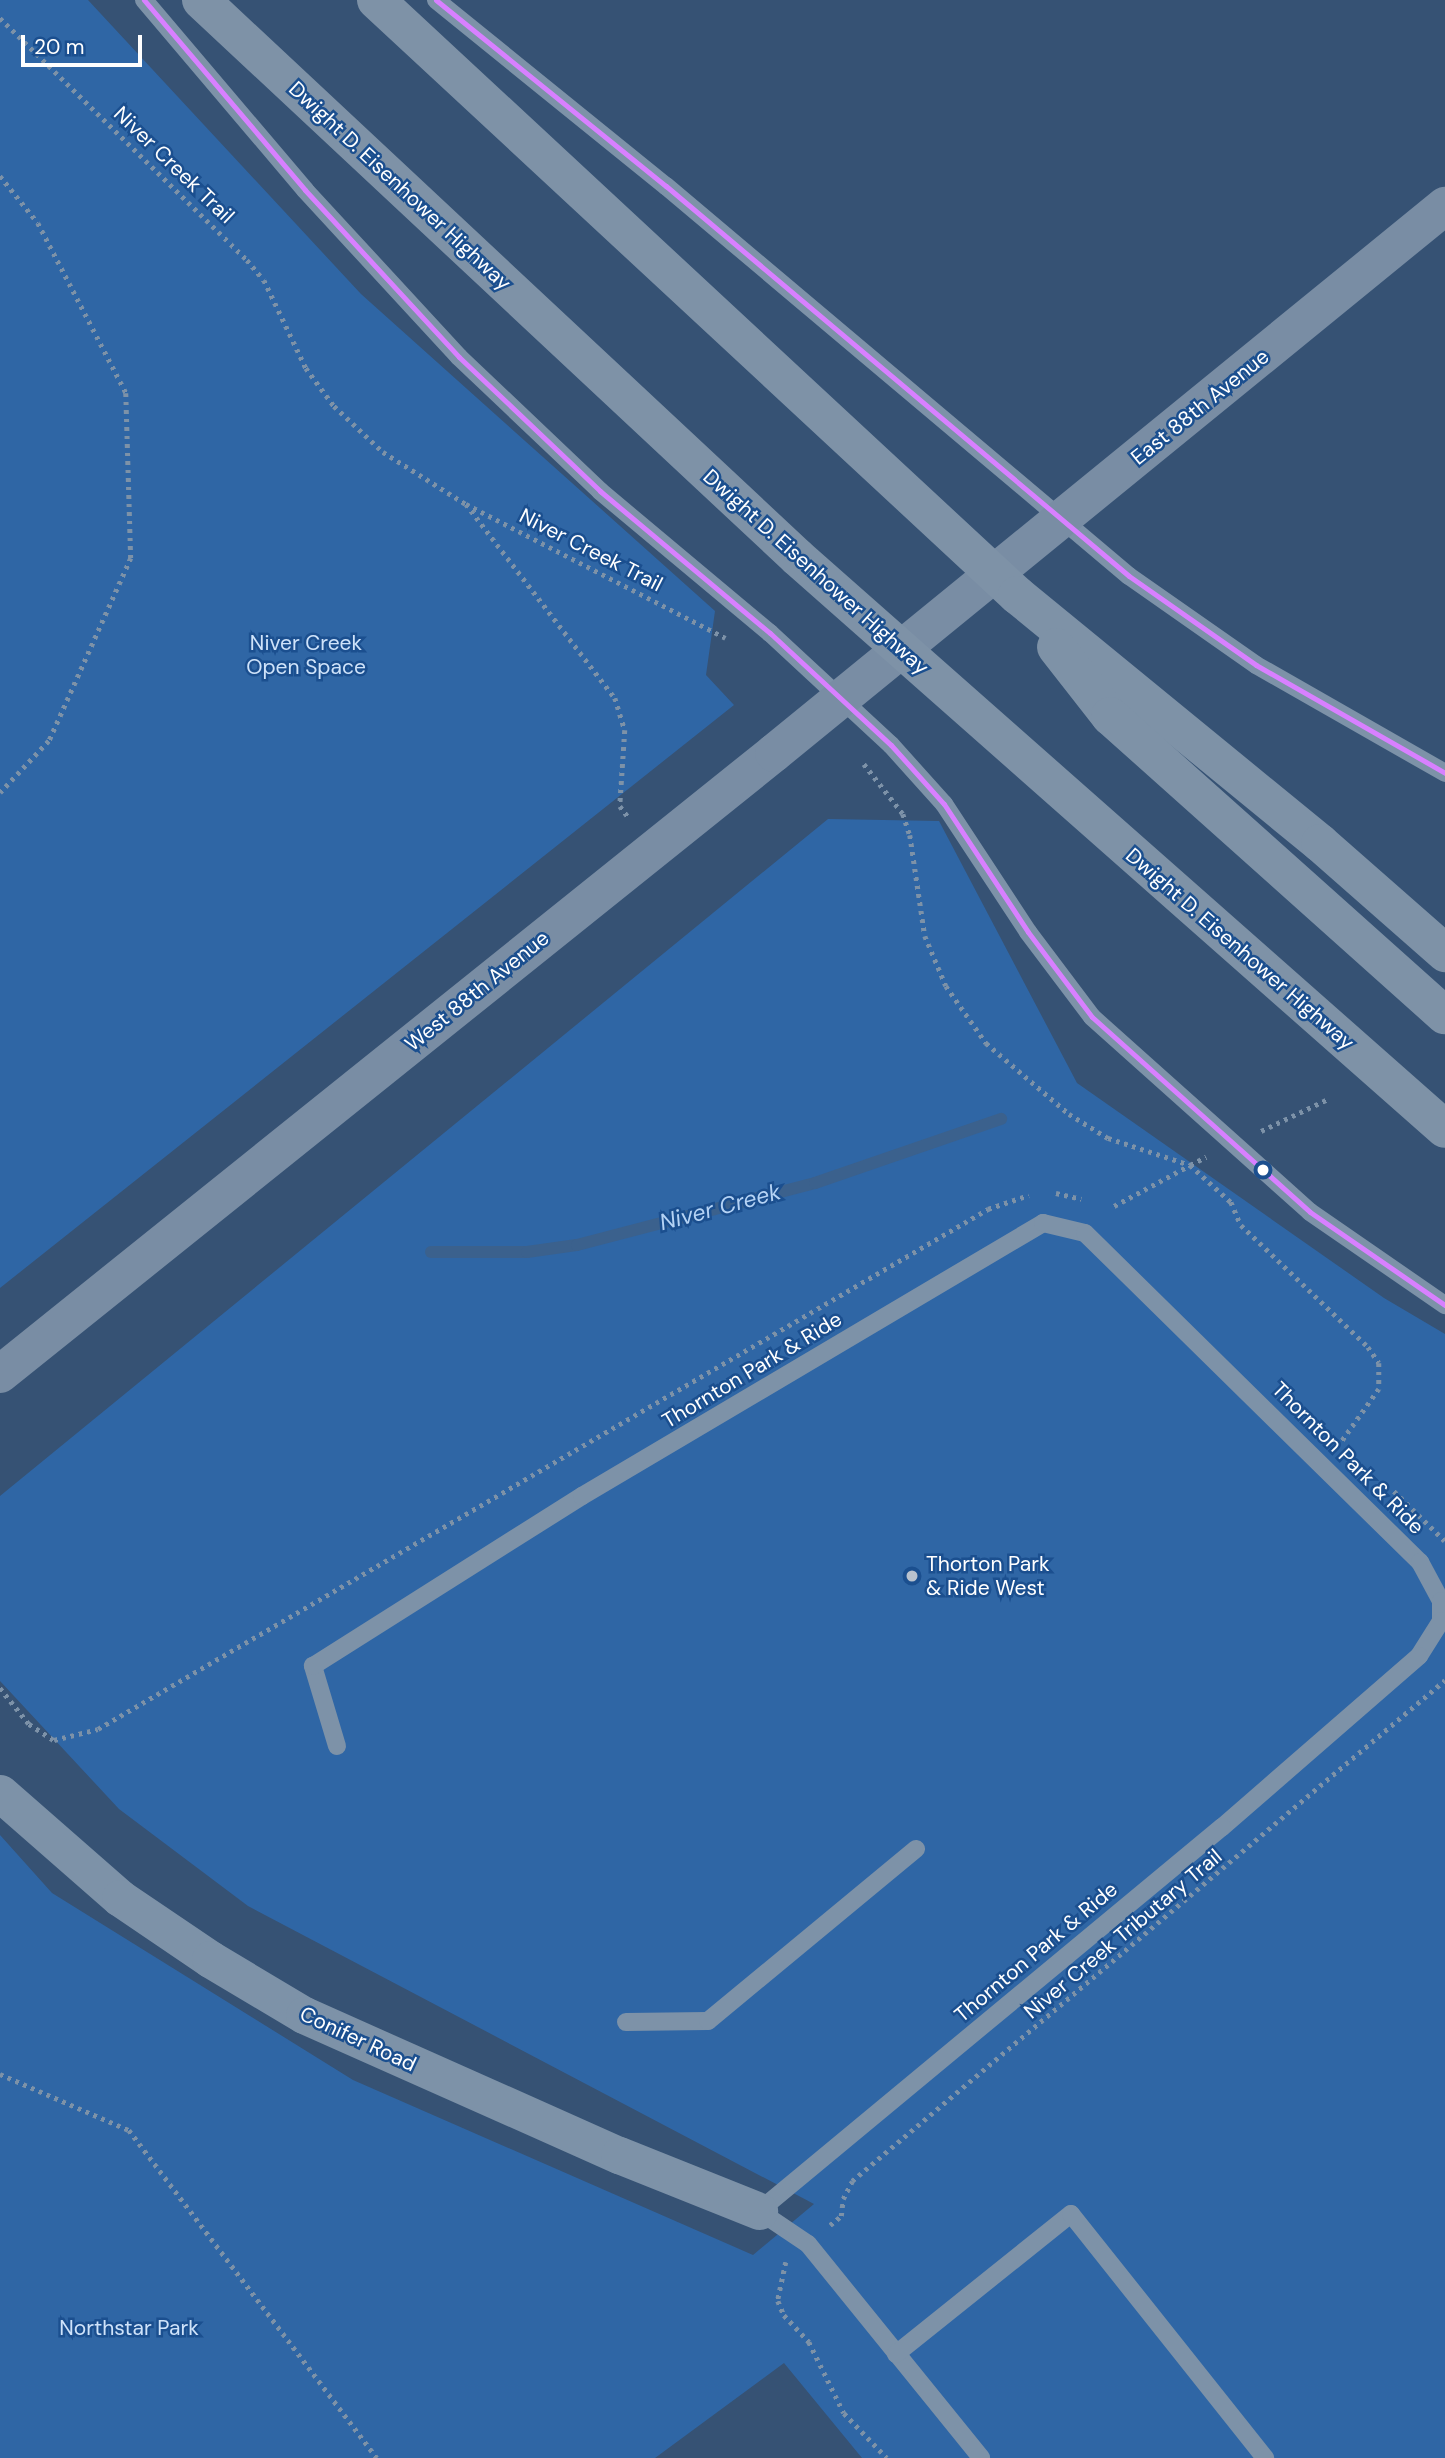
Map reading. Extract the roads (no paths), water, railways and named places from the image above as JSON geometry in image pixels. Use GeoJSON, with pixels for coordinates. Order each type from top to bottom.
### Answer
{"type":"FeatureCollection","features":[{"type":"Feature","properties":{"kind":"highway","name":"Dwight D. Eisenhower Highway"},"geometry":{"type":"LineString","coordinates":[[201,0],[220,13],[797,557],[1445,1129]]}},
{"type":"Feature","properties":{"kind":"highway"},"geometry":{"type":"LineString","coordinates":[[376,0],[1017,595],[1320,843],[1445,953]]}},
{"type":"Feature","properties":{"kind":"highway"},"geometry":{"type":"LineString","coordinates":[[1017,595],[1110,716],[1445,1015]]}},
{"type":"Feature","properties":{"kind":"main road","name":"East 88th Avenue"},"geometry":{"type":"LineString","coordinates":[[954,607],[1445,205]]}},
{"type":"Feature","properties":{"kind":"main road","name":"West 88th Avenue"},"geometry":{"type":"LineString","coordinates":[[0,1374],[954,607]]}},
{"type":"Feature","properties":{"kind":"street","name":"Conifer Road"},"geometry":{"type":"LineString","coordinates":[[0,1793],[120,1898],[210,1959],[304,2015],[619,2155],[759,2211]]}},
{"type":"Feature","properties":{"kind":"lane"},"geometry":{"type":"LineString","coordinates":[[145,0],[313,199],[476,374],[600,491],[771,632],[891,745],[944,804],[1034,941],[1092,1017],[1310,1212],[1445,1305]]}},
{"type":"Feature","properties":{"kind":"lane"},"geometry":{"type":"LineString","coordinates":[[436,0],[644,168],[1129,576],[1266,671],[1445,773]]}},
{"type":"Feature","properties":{"kind":"lane","name":"Thornton Park & Ride"},"geometry":{"type":"LineString","coordinates":[[337,1746],[313,1666],[582,1496],[1043,1223],[1085,1233],[1400,1540],[1434,1580],[1441,1601],[1441,1621],[1430,1642],[1390,1685],[759,2211]]}},
{"type":"Feature","properties":{"kind":"lane"},"geometry":{"type":"LineString","coordinates":[[626,2022],[708,2021],[916,1849]]}},
{"type":"Feature","properties":{"kind":"lane"},"geometry":{"type":"LineString","coordinates":[[759,2211],[808,2244],[981,2458]]}},
{"type":"Feature","properties":{"kind":"lane"},"geometry":{"type":"LineString","coordinates":[[896,2354],[1071,2214],[1265,2458]]}},
{"type":"Feature","properties":{"kind":"waterway","name":"Niver Creek"},"geometry":{"type":"LineString","coordinates":[[431,1252],[527,1252],[577,1245],[815,1183],[1001,1119]]}},
{"type":"Feature","properties":{"kind":"place","name":"Thorton Park & Ride West"},"geometry":{"type":"Point","coordinates":[912,1576]}},
{"type":"Feature","properties":{"kind":"park label","name":"Niver Creek Open Space"},"geometry":{"type":"Point","coordinates":[306,655]}},
{"type":"Feature","properties":{"kind":"park label","name":"Northstar Park"},"geometry":{"type":"Point","coordinates":[129,2328]}}]}
